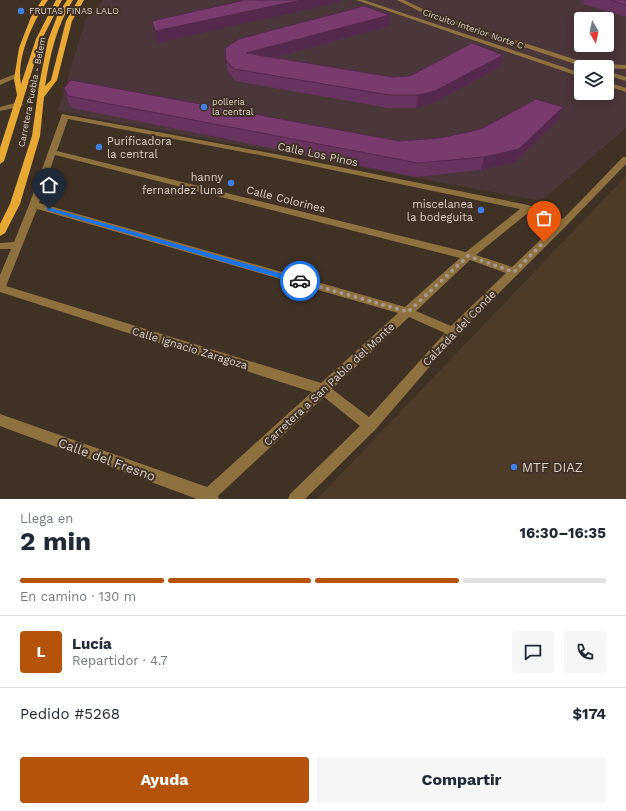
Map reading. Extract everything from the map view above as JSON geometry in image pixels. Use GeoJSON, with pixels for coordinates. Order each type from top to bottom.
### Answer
{"type":"FeatureCollection","features":[{"type":"Feature","properties":{"kind":"main road"},"geometry":{"type":"LineString","coordinates":[[21,95],[17,80],[26,34],[34,16],[45,0]]}},
{"type":"Feature","properties":{"kind":"main road","name":"Carretera Puebla - Belem"},"geometry":{"type":"LineString","coordinates":[[0,161],[42,31],[59,0]]}},
{"type":"Feature","properties":{"kind":"main road","name":"Carretera Puebla - Belem"},"geometry":{"type":"LineString","coordinates":[[0,233],[15,204],[36,136],[42,85],[51,40],[59,18],[70,0]]}},
{"type":"Feature","properties":{"kind":"main road"},"geometry":{"type":"LineString","coordinates":[[40,98],[54,80],[69,21],[81,0]]}},
{"type":"Feature","properties":{"kind":"street","name":"Circuito Interior Norte C"},"geometry":{"type":"LineString","coordinates":[[359,0],[574,73]]}},
{"type":"Feature","properties":{"kind":"street"},"geometry":{"type":"LineString","coordinates":[[400,0],[429,14],[574,62]]}},
{"type":"Feature","properties":{"kind":"street"},"geometry":{"type":"LineString","coordinates":[[614,67],[626,67]]}},
{"type":"Feature","properties":{"kind":"street"},"geometry":{"type":"LineString","coordinates":[[0,83],[18,75]]}},
{"type":"Feature","properties":{"kind":"street"},"geometry":{"type":"LineString","coordinates":[[614,75],[626,79]]}},
{"type":"Feature","properties":{"kind":"street"},"geometry":{"type":"LineString","coordinates":[[614,87],[625,91]]}},
{"type":"Feature","properties":{"kind":"street"},"geometry":{"type":"LineString","coordinates":[[0,109],[19,104]]}},
{"type":"Feature","properties":{"kind":"street","name":"Calle Los Pinos"},"geometry":{"type":"LineString","coordinates":[[52,152],[65,116],[268,154],[528,208],[564,223]]}},
{"type":"Feature","properties":{"kind":"street"},"geometry":{"type":"LineString","coordinates":[[0,288],[34,204],[52,152]]}},
{"type":"Feature","properties":{"kind":"street","name":"Calle Colorines"},"geometry":{"type":"LineString","coordinates":[[52,152],[468,256],[514,272]]}},
{"type":"Feature","properties":{"kind":"street","name":"Calzada del Conde"},"geometry":{"type":"LineString","coordinates":[[294,499],[370,426],[453,332],[564,223],[626,158]]}},
{"type":"Feature","properties":{"kind":"street"},"geometry":{"type":"LineString","coordinates":[[34,204],[408,312],[453,332]]}},
{"type":"Feature","properties":{"kind":"street","name":"Carretera a San Pablo del Monte"},"geometry":{"type":"LineString","coordinates":[[209,498],[468,256],[528,208]]}},
{"type":"Feature","properties":{"kind":"street"},"geometry":{"type":"LineString","coordinates":[[0,246],[18,244]]}},
{"type":"Feature","properties":{"kind":"street","name":"Calle Ignacio Zaragoza"},"geometry":{"type":"LineString","coordinates":[[0,288],[324,390],[370,426]]}},
{"type":"Feature","properties":{"kind":"street","name":"Calle del Fresno"},"geometry":{"type":"LineString","coordinates":[[0,420],[209,498]]}},
{"type":"Feature","properties":{"kind":"shaded area"},"geometry":{"type":"Polygon","coordinates":[[[103,0],[626,0],[626,128],[541,201],[58,111],[85,21],[103,0]]]}},
{"type":"Feature","properties":{"kind":"shaded area"},"geometry":{"type":"Polygon","coordinates":[[[626,176],[626,499],[317,499],[626,176]]]}},
{"type":"Feature","properties":{"kind":"building"},"geometry":{"type":"Polygon","coordinates":[[[245,0],[302,0],[155,31],[152,21],[245,0]]]}},
{"type":"Feature","properties":{"kind":"building"},"geometry":{"type":"Polygon","coordinates":[[[610,0],[626,0],[626,5],[610,0]]]}},
{"type":"Feature","properties":{"kind":"building"},"geometry":{"type":"Polygon","coordinates":[[[364,6],[390,15],[246,53],[392,77],[410,76],[472,43],[503,55],[435,91],[418,95],[389,95],[234,69],[226,60],[225,48],[239,39],[364,6]]]}},
{"type":"Feature","properties":{"kind":"building"},"geometry":{"type":"Polygon","coordinates":[[[71,80],[399,141],[440,138],[481,129],[536,99],[563,107],[519,149],[484,157],[418,163],[68,96],[64,88],[71,80]]]}},
{"type":"Feature","properties":{"kind":"way so far"},"geometry":{"type":"LineString","coordinates":[[300,281],[408,312],[468,256],[514,272],[544,242]]}},
{"type":"Feature","properties":{"kind":"place","name":"FRUTAS FINAS LALO"},"geometry":{"type":"Point","coordinates":[21,11]}},
{"type":"Feature","properties":{"kind":"place","name":"polleria la central"},"geometry":{"type":"Point","coordinates":[204,107]}},
{"type":"Feature","properties":{"kind":"place","name":"Purificadora la central"},"geometry":{"type":"Point","coordinates":[99,147]}},
{"type":"Feature","properties":{"kind":"place","name":"hanny fernandez luna"},"geometry":{"type":"Point","coordinates":[231,183]}},
{"type":"Feature","properties":{"kind":"place","name":"miscelanea la bodeguita"},"geometry":{"type":"Point","coordinates":[481,210]}},
{"type":"Feature","properties":{"kind":"place","name":"MTF DIAZ"},"geometry":{"type":"Point","coordinates":[514,467]}},
{"type":"Feature","properties":{"kind":"route"},"geometry":{"type":"LineString","coordinates":[[49,209],[300,281]]}}]}
